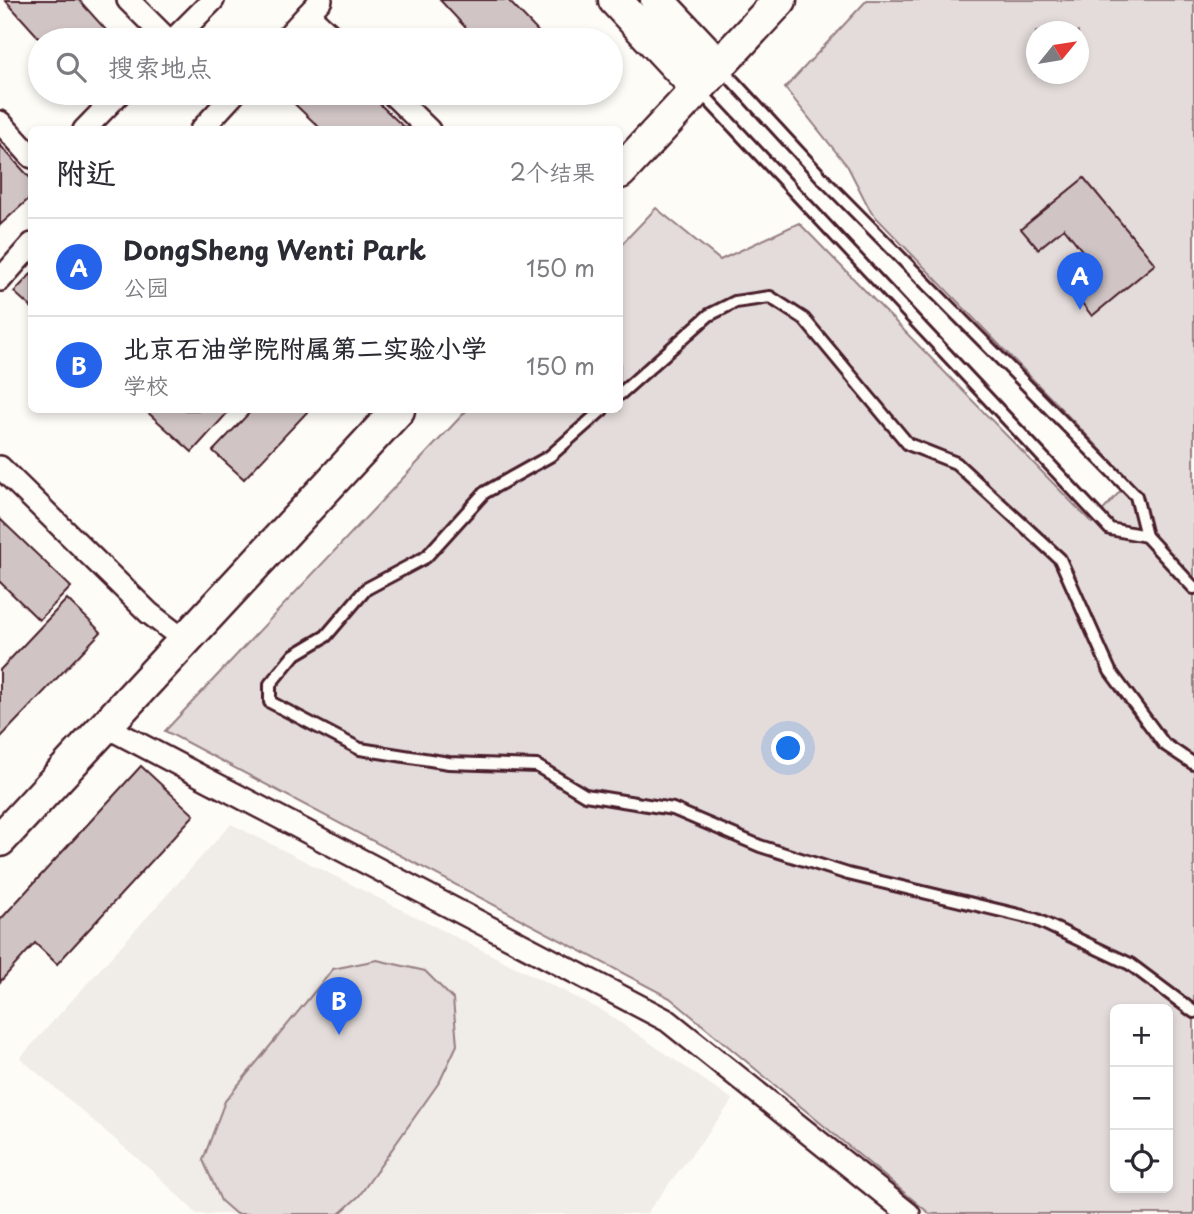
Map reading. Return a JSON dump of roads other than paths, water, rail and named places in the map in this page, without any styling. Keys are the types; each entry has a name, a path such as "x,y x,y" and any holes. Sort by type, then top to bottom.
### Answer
{"street":[{"path":"128,0 157,28"},
{"path":"183,28 213,0"},
{"path":"615,0 708,77"},
{"path":"657,0 708,77"},
{"path":"623,169 780,0"},
{"path":"295,28 314,7 328,28"},
{"path":"88,126 108,105"},
{"path":"207,126 225,105"},
{"path":"403,105 425,126"},
{"path":"0,122 28,153"},
{"path":"0,280 28,248"},
{"path":"0,840 395,413"},
{"path":"0,467 149,612 184,640"},
{"path":"105,726 668,1021 909,1214"}],"lane":[{"path":"708,77 1110,529 1146,536"},
{"path":"708,77 826,182 1136,496 1146,536 1194,588"},
{"path":"623,391 709,315 735,302 770,297 804,318 908,444 956,463 1060,559 1110,671 1164,744 1194,764"},
{"path":"599,413 550,456 484,493 426,557 366,589 326,636 294,654 270,684 270,702 360,749 449,762 537,766 585,794 673,809 760,846 836,870 1035,919 1130,964 1194,1012"}],"place":[{"name":"DongSheng Wenti Park","path":"1080,310"},
{"name":"北京石油学院附属第二实验小学","path":"339,1035"}]}
